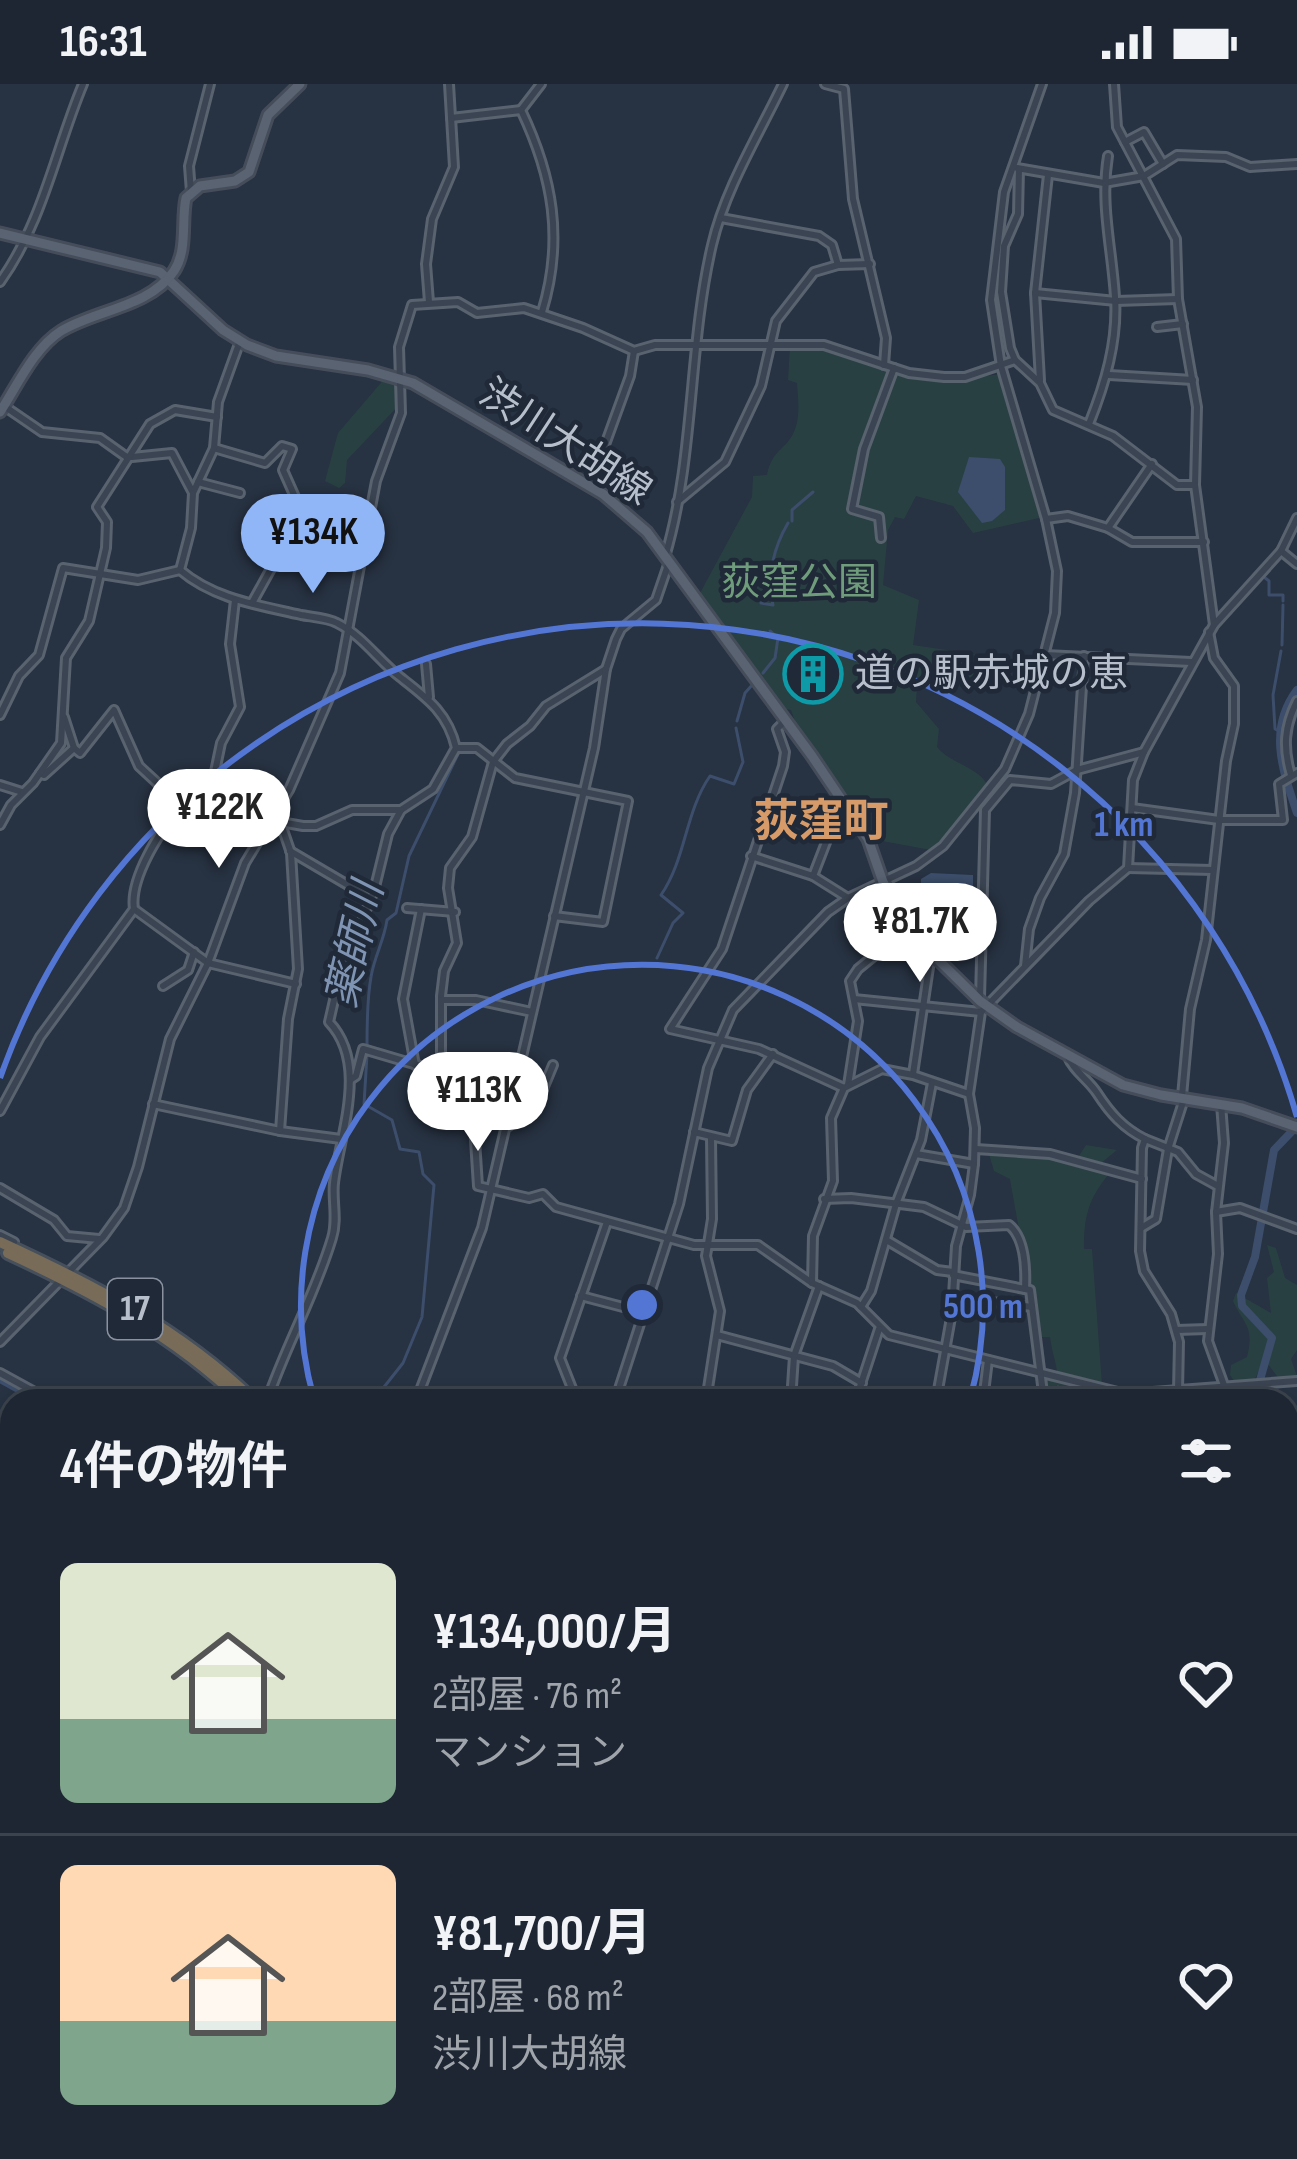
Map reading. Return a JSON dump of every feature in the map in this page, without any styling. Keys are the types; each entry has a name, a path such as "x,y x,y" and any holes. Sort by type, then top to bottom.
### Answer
{"highway":[{"name":"17","path":"3,1244 152,1318 241,1389"},
{"name":"17","path":"64,1275 158,1332 227,1389"}],"main road":[{"path":"2,409 40,350 56,334 150,293 169,278 179,262 184,208 191,192 205,185 235,182 249,172 268,115 300,84"},
{"name":"渋川大胡線","path":"0,233 142,265 169,278 240,341 276,356 403,379 590,486 631,515 667,559 842,799 868,839 900,916 983,1006 1132,1088 1221,1104 1294,1126"}],"street":[{"path":"0,282 27,238 52,180 83,84"},
{"path":"191,192 189,166 210,84"},
{"path":"429,302 426,264 432,219 454,167 449,84"},
{"path":"451,118 521,110 542,84"},
{"path":"421,1389 482,1228 584,791 606,669 621,629 656,600 667,559 712,244 783,84"},
{"path":"825,84 844,87 853,199 886,338 884,365"},
{"path":"939,1389 976,1149 969,1094 983,1006 986,800 1015,751 1045,655 1058,592 1055,551 1001,366 991,300 1015,168 1042,84"},
{"path":"1114,84 1115,120 1174,232 1178,299 1198,416 1196,485 1214,658 1234,686 1234,724 1206,940 1190,1009 1183,1099 1168,1149 1156,1219 1140,1228"},
{"path":"521,110 544,171 554,234 555,264 542,312"},
{"path":"1125,142 1144,132 1163,164"},
{"path":"1015,168 1104,183 1144,176 1177,155 1226,157 1250,167 1297,164"},
{"path":"1089,424 1109,375 1116,301 1104,183 1108,157"},
{"path":"1015,168 1018,214 1004,246 1001,292 1015,360 1040,383 1053,410 1089,424 1177,485 1196,485"},
{"path":"1040,383 1035,293 1048,175"},
{"path":"721,218 820,236 832,245 838,265"},
{"path":"675,505 725,461 760,386 776,321 814,272 870,264"},
{"path":"1035,293 1116,301 1178,299"},
{"path":"0,1342 113,1226 131,1192 170,1040 208,963 238,881 276,823 340,673 376,482 401,413 399,347 412,305 458,302 477,313 524,308 634,351 696,344 834,347 909,374 965,377 1015,360"},
{"path":"1157,327 1183,324"},
{"path":"180,570 191,528 193,494 214,448 218,402 240,341"},
{"path":"590,486 634,351"},
{"path":"881,538 879,517 852,509 864,449 894,368"},
{"path":"1109,375 1192,380"},
{"path":"2,409 42,432 105,440 129,458"},
{"path":"0,825 61,743 66,658 89,621 101,574 107,522 97,507 151,424 175,410 217,417"},
{"path":"214,448 265,463 282,446 292,449 283,470 298,506 317,529 361,554"},
{"path":"129,458 172,453 193,494"},
{"path":"1108,528 1152,464"},
{"path":"198,482 240,493"},
{"path":"1046,519 1068,516 1108,528 1132,542 1204,542"},
{"path":"1128,868 1133,776 1144,752 1211,628 1281,551 1297,518"},
{"path":"252,603 278,556 317,529"},
{"path":"1281,551 1297,564"},
{"path":"0,715 19,676 40,655 63,568 138,580 180,570"},
{"path":"180,570 235,600 338,623 372,646 388,668 429,699 451,724 456,748 433,789 401,810 388,834 371,898 340,974 328,1022 343,1046 350,1080"},
{"path":"207,810 221,743 239,707 230,644 235,600"},
{"path":"1045,655 1192,662"},
{"path":"1025,967 1029,929 1064,854 1077,770 1084,656"},
{"path":"426,664 429,699"},
{"path":"606,669 546,706 493,762 472,837 450,868 448,888 457,943 444,971 441,1072 474,1125 478,1186 529,1198 543,1194 556,1207 669,1238 707,1245 758,1245 816,1285 861,1307 889,1336 1106,1389"},
{"path":"1132,808 1219,820 1283,820 1278,787 1289,776 1285,744 1288,719 1297,701"},
{"path":"61,707 74,748 80,753 113,710 139,766 180,805 316,826 352,810 401,810"},
{"path":"786,720 777,731 785,752 783,766 722,949 670,1028 773,1054 846,1087"},
{"path":"40,773 44,776 74,748"},
{"path":"456,748 477,748 515,778 628,801 604,922 554,916"},
{"path":"619,1389 669,1238 718,1038 747,994 828,912 931,857 1010,780 1051,784 1077,770 1144,752"},
{"path":"0,785 22,792"},
{"path":"813,876 842,799"},
{"path":"0,1111 40,1037 134,909 134,889 180,805"},
{"path":"276,823 290,851 298,953 280,1131"},
{"path":"290,851 371,898"},
{"path":"751,856 813,876 848,898"},
{"path":"854,999 983,1006 1128,868 1212,870"},
{"path":"407,908 454,912"},
{"path":"134,909 208,963 296,984"},
{"path":"415,1065 404,999 421,909"},
{"path":"792,1389 794,1356 816,1285 813,1236 833,1181 831,1118 846,1087 858,1021 850,981 891,942 894,921 900,916"},
{"path":"163,986 188,970 194,952"},
{"path":"913,1075 932,953"},
{"path":"441,1000 476,1000 532,1012"},
{"path":"272,1389 316,1288 334,1232 333,1191 350,1080 363,1049 441,1072"},
{"path":"694,1132 732,1142 747,1090 773,1054"},
{"path":"1067,1055 1104,1108 1145,1139 1178,1152 1196,1174 1217,1185"},
{"path":"506,1128 536,1106 554,1065"},
{"path":"846,1087 874,1070 913,1075 969,1094"},
{"path":"861,1307 871,1291 916,1154 932,1082"},
{"path":"153,1104 341,1139"},
{"path":"1221,1104 1224,1143 1208,1341 1225,1388"},
{"path":"708,1389 720,1300 706,1256 712,1220 711,1138"},
{"path":"1145,1139 1140,1228 1144,1271 1171,1313 1180,1342 1178,1389"},
{"path":"976,1149 1050,1154 1142,1179"},
{"path":"916,1154 974,1164"},
{"path":"0,1188 54,1220 67,1236 100,1240"},
{"path":"824,1199 924,1208 975,1228 1009,1225 1015,1228 1026,1270 1025,1289"},
{"path":"1216,1212 1240,1208 1297,1228"},
{"path":"572,1389 560,1358 608,1222"},
{"path":"888,1241 937,1270 1030,1290 1042,1389"},
{"path":"580,1295 642,1312"},
{"path":"952,1297 1033,1306"},
{"path":"859,1389 879,1329"},
{"path":"1176,1330 1208,1330"},
{"path":"717,1335 833,1366 862,1383"},
{"path":"984,1389 988,1360"},
{"path":"0,1372 30,1389"},
{"path":"1213,1389 1297,1381"}],"green space":[{"name":"荻窪公園","path":"790,347 825,347 908,376 966,379 1000,374 1041,512 1039,518 973,533 953,506 916,496 904,519 895,517 888,530 883,585 919,600 913,645 974,654 989,666 982,676 923,681 917,686 916,702 939,729 937,747 987,784 975,805 931,850 877,840 791,710 699,595 752,497 753,476 767,475 772,460 796,428 797,383 788,380"},
{"path":"386,377 399,381 399,405 347,460 345,483 339,488 325,481 338,433"},
{"path":"1086,1145 1117,1150 1095,1168 1109,1174 1092,1200 1084,1238 1084,1249 1092,1249 1102,1385 1045,1389 1043,1376 1058,1380 1050,1337 1038,1337 1010,1179 994,1171 988,1151 1075,1162"},
{"path":"1267,1245 1276,1248 1285,1278 1297,1285 1297,1350 1291,1359 1297,1376 1280,1380 1264,1359 1254,1381 1236,1384 1231,1365 1247,1357 1250,1338 1233,1301 1236,1293 1271,1313 1267,1278 1274,1272"}],"water":[{"path":"969,457 1000,459 1005,467 1005,510 992,521 982,523 958,492"},
{"path":"931,873 973,875 973,910 921,909 921,879"}],"waterway":[{"path":"792,521 792,510 813,492"},
{"path":"761,603 773,605 773,562 788,523"},
{"path":"1264,577 1269,581 1269,595 1283,595 1283,601"},
{"path":"1282,645 1283,605"},
{"path":"763,673 775,658 778,638 770,631"},
{"path":"1279,731 1275,729 1273,695 1281,651"},
{"path":"737,721 745,693 753,684"},
{"path":"1297,690 1280,735 1283,766 1297,813"},
{"path":"657,958 673,923 683,913 661,895 702,790 710,776 734,784 743,762 736,728"},
{"name":"薬師川","path":"367,1045 371,977 387,920 396,913 409,856 459,752"},
{"name":"薬師川","path":"367,1055 364,1104 392,1120 400,1149 419,1152 423,1174 434,1185 422,1317 403,1363 382,1389"},
{"path":"1257,1389 1272,1338 1242,1306 1241,1295 1255,1257 1274,1150 1297,1126"},
{"path":"0,1380 16,1389"}],"place":[{"name":"道の駅赤城の恵","path":"813,674"}],"district":[{"name":"荻窪町","path":"821,822"}]}
